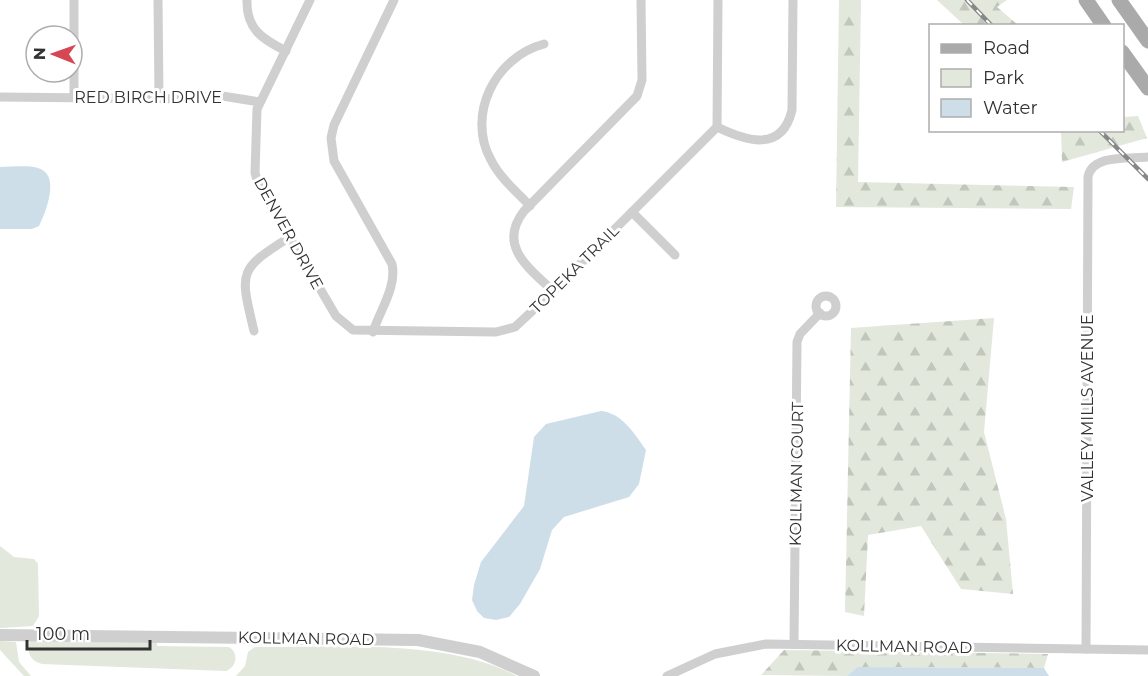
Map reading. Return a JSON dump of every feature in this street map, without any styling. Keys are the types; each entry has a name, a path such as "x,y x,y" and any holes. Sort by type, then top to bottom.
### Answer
{"main road":[{"path":"1086,0 1103,24"},
{"path":"1119,0 1148,41"},
{"path":"1124,55 1148,88"}],"street":[{"path":"74,0 74,97"},
{"path":"158,0 159,98"},
{"path":"247,0 248,16 255,31 286,51"},
{"name":"DENVER DRIVE","path":"310,0 260,102 255,118 255,173 258,183 336,316 347,327"},
{"path":"373,332 392,287 394,272 392,264 334,161 332,134 394,0"},
{"path":"553,291 527,267 515,249 514,228 530,206 637,96 642,80 641,0"},
{"path":"718,0 717,127 746,140 766,140 784,128 792,110 793,0"},
{"path":"530,206 492,162 484,141 482,118 488,92 502,70 519,55 544,44"},
{"name":"RED BIRCH DRIVE","path":"0,97 194,99 213,95 260,102"},
{"name":"TOPEKA TRAIL","path":"347,327 373,332 503,331 519,324 717,127"},
{"name":"VALLEY MILLS AVENUE","path":"1086,650 1088,177 1091,167 1100,161 1148,157"},
{"path":"632,212 675,255"},
{"path":"254,331 245,291 247,272 259,256 290,237"},
{"name":"KOLLMAN COURT","path":"794,644 797,342 800,334 820,314"},
{"name":"KOLLMAN ROAD","path":"0,635 418,640 480,652 534,676"},
{"name":"KOLLMAN ROAD","path":"667,676 690,663 727,650 759,645 1148,650"}],"green space":[{"path":"839,0 861,0 858,182 1074,187 1071,209 836,207"},
{"path":"937,0 1007,0 997,7 1017,24 963,24"},
{"path":"1138,116 1147,138 1062,162 1061,132 1124,132 1124,117"},
{"path":"994,318 984,432 1006,519 1013,594 961,589 921,526 868,535 864,616 845,612 851,328"},
{"path":"0,546 14,557 34,559 38,564 39,616 33,626 0,628"},
{"path":"0,641 16,642 19,662 31,676 24,676 0,650"},
{"path":"30,641 157,641 157,646 229,647 234,653 235,660 233,666 226,671 42,664 34,661 30,656 28,649"},
{"path":"255,647 424,650 488,664 517,676 236,676 245,666 248,652"},
{"path":"784,650 1048,654 1044,668 857,667 847,676 761,675"}],"water":[{"path":"0,167 38,168 49,178 50,194 39,226 32,229 0,229"},
{"path":"601,411 621,420 646,450 639,484 629,497 564,517 552,530 540,569 520,604 509,617 496,620 484,618 477,611 472,600 474,585 481,562 524,506 534,437 546,424"},
{"path":"857,667 1044,668 1049,676 847,676"}],"railway":[{"path":"967,0 990,24"},
{"path":"1101,132 1148,179"}]}
